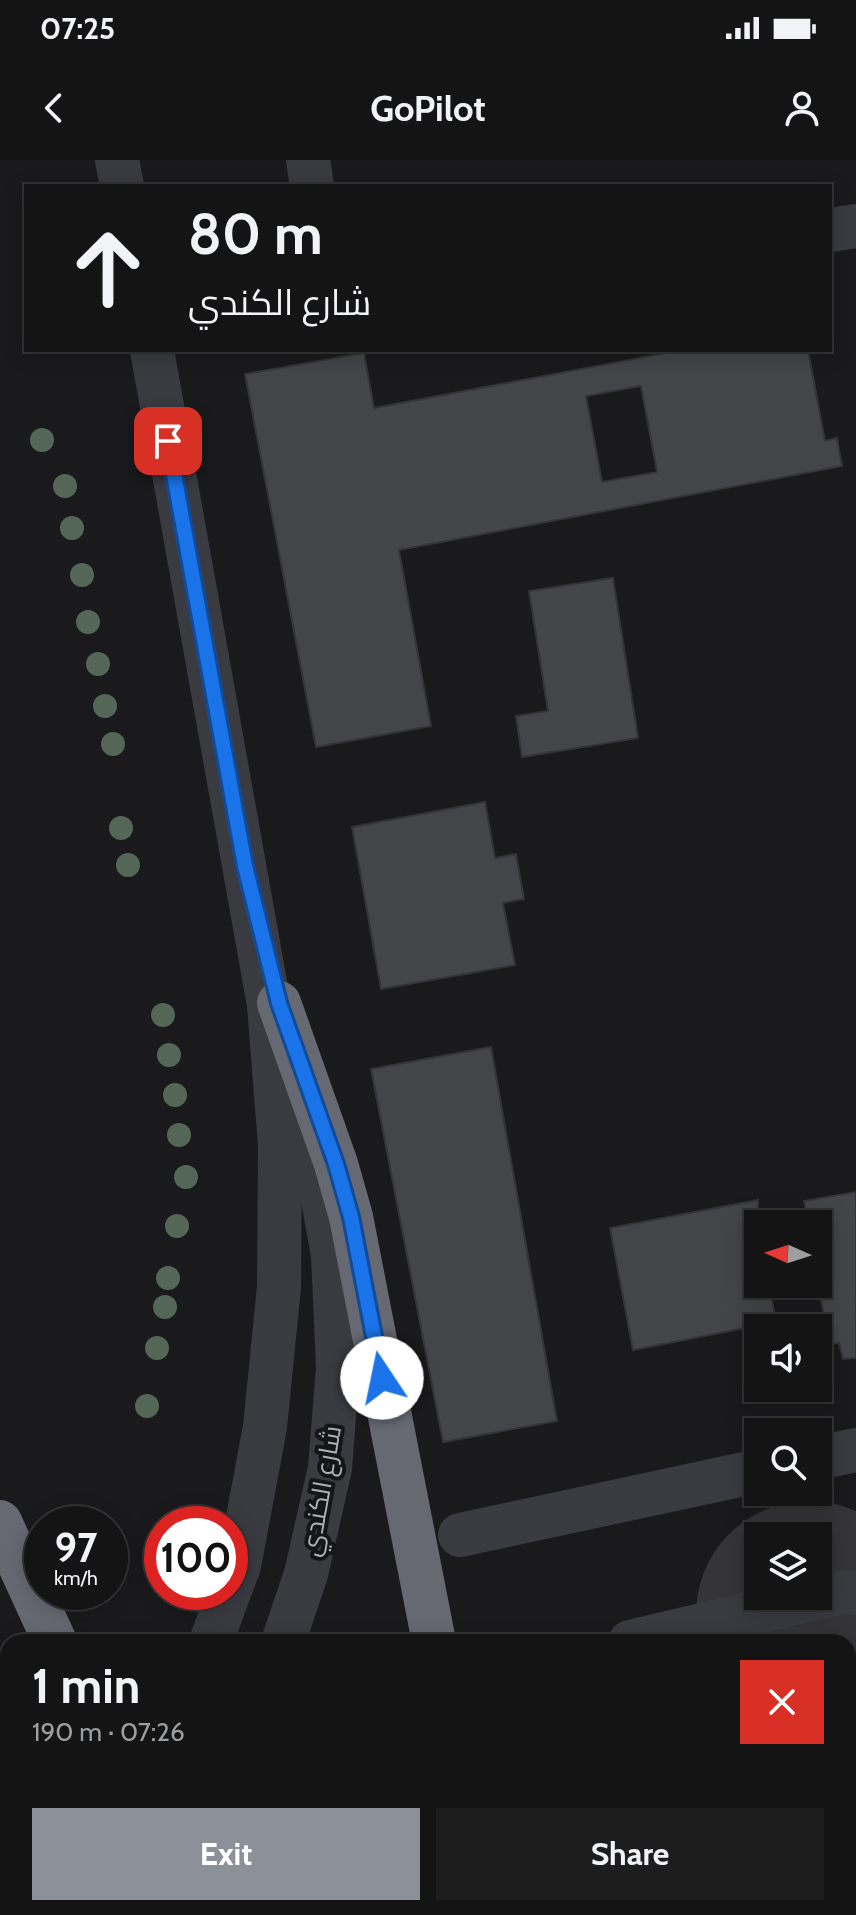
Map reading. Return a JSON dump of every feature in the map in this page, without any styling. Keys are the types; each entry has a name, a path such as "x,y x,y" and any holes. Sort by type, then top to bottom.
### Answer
{"highway":[{"path":"279,1003 336,1164 351,1217 432,1634"},
{"path":"0,1522 51,1634"}],"street":[{"path":"117,160 122,184"},
{"path":"308,160 312,184"},
{"path":"832,230 856,226"},
{"name":"شارع الكندي","path":"152,352 245,866 272,1036 280,1146 279,1287 265,1427 248,1518"},
{"name":"شارع الكندي","path":"245,866 312,1134 333,1255 338,1367 330,1468 306,1574 286,1634"},
{"path":"832,1455 856,1450"},
{"path":"460,1535 744,1474"},
{"path":"664,1634 842,1592 856,1593"},
{"name":"شارع الكندي","path":"214,1634 223,1610"}],"building":[{"path":"671,352 808,352 825,441 837,438 842,466 399,550 431,726 316,747 245,374 364,353 374,408","holes":["641,386 657,472 602,482 586,396"]},
{"path":"613,578 638,738 522,757 516,716 548,711 529,591"},
{"path":"485,802 495,858 516,854 524,899 503,903 515,965 381,989 352,827"},
{"path":"491,1047 557,1421 443,1442 371,1069"},
{"path":"856,1192 856,1358 843,1359 839,1343 832,1344 832,1314 824,1314 821,1298 832,1298 832,1210 806,1210 804,1201"},
{"path":"758,1200 758,1210 744,1210 744,1298 772,1298 775,1314 744,1314 744,1328 633,1350 610,1228"}],"runway":[{"path":"809,1614 813,1634"}],"route":[{"path":"168,441 245,866 279,1003 336,1164 351,1217 382,1378"}]}
